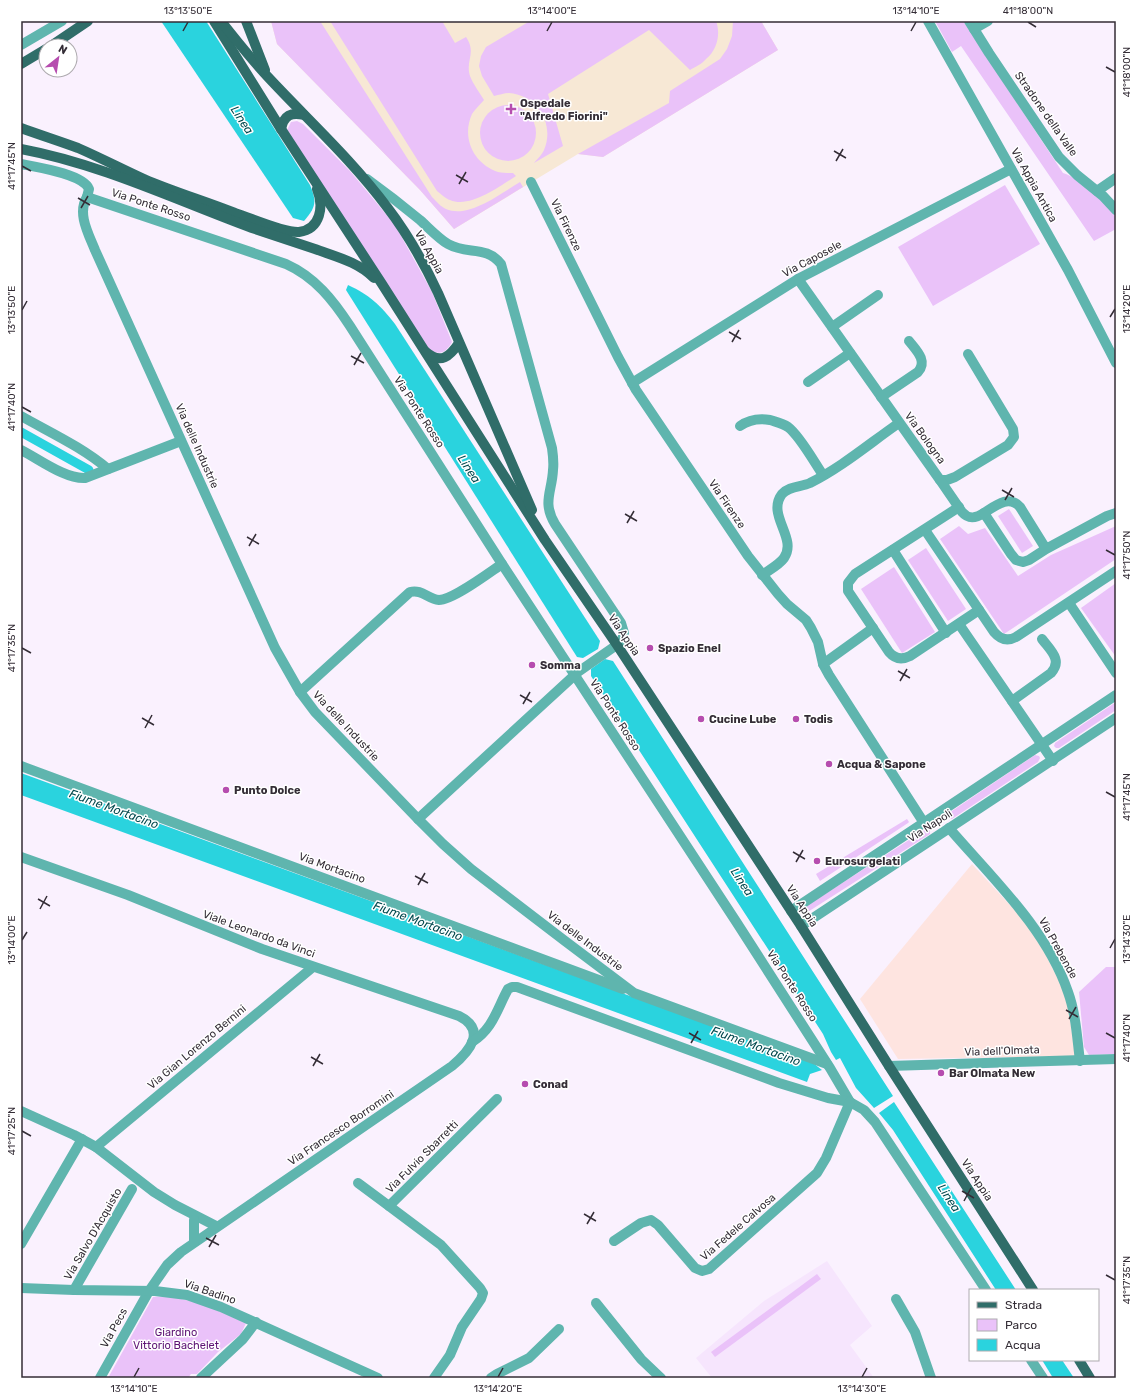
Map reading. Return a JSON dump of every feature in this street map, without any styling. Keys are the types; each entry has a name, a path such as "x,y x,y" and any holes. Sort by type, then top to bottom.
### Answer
{"main road":[{"path":"64,38 88,21"},
{"name":"Via Appia","path":"214,21 281,129 614,647 791,910 889,1066 1033,1289"},
{"name":"Via Appia","path":"221,21 268,78 358,172 387,206 402,228 434,284 545,540"},
{"path":"246,21 268,78"},
{"path":"21,64 38,54"},
{"path":"281,129 282,122 288,116 298,114 304,115"},
{"path":"21,128 74,146 145,179 173,190 291,231 303,231 311,228 317,220 321,207 320,196 311,174"},
{"path":"21,148 81,164 241,223 350,261 368,272 382,284"},
{"path":"424,351 432,357 444,358 450,354 459,342"},
{"path":"1079,1361 1090,1378"}],"street":[{"path":"21,45 62,21"},
{"name":"Via Appia Antica","path":"928,21 1068,270 1116,363"},
{"path":"971,25 988,21"},
{"name":"Stradone della Valle","path":"971,25 1059,157 1116,210"},
{"path":"21,164 62,173 83,182 88,186 89,191 87,197"},
{"name":"Via Caposele","path":"632,383 798,279 1011,169"},
{"path":"358,172 448,244 463,249 488,253 495,257 503,266 552,448 554,470 548,495 550,512 556,524 622,626 624,636 623,640 577,674 418,819"},
{"path":"1097,191 1116,178"},
{"name":"Via Firenze","path":"532,182 632,383 762,575 782,600 806,620 818,642 823,664 829,675 929,820"},
{"name":"Via delle Industrie","path":"87,197 83,203 82,211 92,243 275,648 300,692 321,719 453,854 634,993 829,1066"},
{"name":"Via Ponte Rosso","path":"87,197 279,261 300,270 315,282 332,300 502,564 577,674 829,1066 849,1100 864,1110 875,1122 985,1289"},
{"path":"402,228 408,220 419,220"},
{"name":"Via Bologna","path":"798,279 940,480 947,480 955,477 1008,445 1014,437 1013,429 968,354"},
{"path":"832,327 878,295"},
{"path":"881,397 918,372 922,367 923,364 921,358 909,340"},
{"path":"808,382 850,353"},
{"path":"21,416 79,447 108,469"},
{"path":"740,426 751,420 758,419 777,422 787,426 796,435 823,475"},
{"path":"762,575 782,561 788,550 788,544 777,511 780,497 787,490 806,485 823,475 850,458 899,423"},
{"path":"21,450 66,474 77,478 89,478 108,469 182,441"},
{"path":"940,480 964,514 969,518 976,517 1003,502 1014,502 1020,507 1046,549"},
{"path":"959,507 855,574 848,583 849,594 891,655 898,659 910,656 979,610"},
{"path":"984,513 1016,560 1026,561 1107,516 1116,513"},
{"path":"925,530 995,634 1007,640 1016,637 1116,571"},
{"path":"893,550 946,633"},
{"path":"300,692 410,592 418,591 437,599 448,598 502,564"},
{"path":"1069,603 1116,673"},
{"path":"959,624 1053,761"},
{"path":"823,664 872,628"},
{"path":"1012,701 1051,673 1055,668 1055,658 1042,639"},
{"name":"Via Napoli","path":"791,910 1116,696"},
{"name":"Via Napoli","path":"801,926 1116,718"},
{"name":"Via Mortacino","path":"21,766 634,993"},
{"name":"Via Prebende","path":"929,820 946,830 1024,914 1036,930 1061,975 1070,999 1074,1012 1080,1060"},
{"name":"Viale Leonardo da Vinci","path":"21,857 128,895 257,948 459,1016 469,1022 473,1028 474,1035 472,1042"},
{"name":"Via Gian Lorenzo Bernini","path":"96,1147 313,967"},
{"name":"Via Francesco Borromini","path":"194,1242 461,1059 472,1042 480,1037 491,1025 508,990 512,987 517,987 779,1083 828,1098 849,1100"},
{"name":"Via dell'Olmata","path":"889,1066 1116,1059"},
{"name":"Via Fulvio Sbarretti","path":"434,1378 450,1355 462,1327 481,1299 483,1293 441,1245 389,1206 497,1099"},
{"name":"Via Fedele Calvosa","path":"614,1242 644,1221 653,1221 695,1268 702,1271 709,1269 817,1172 826,1158 849,1100"},
{"path":"21,1111 96,1147 143,1184 181,1208 216,1226"},
{"path":"21,1244 82,1139"},
{"path":"358,1183 389,1206"},
{"name":"Via Salvo D'Acquisto","path":"74,1290 132,1189"},
{"path":"181,1208 208,1232"},
{"path":"194,1220 194,1242"},
{"name":"Via Pecs","path":"100,1378 149,1291 167,1266 194,1242"},
{"name":"Via Badino","path":"21,1288 172,1292 193,1297 256,1322 360,1374 378,1378"},
{"path":"896,1299 915,1332 931,1378"},
{"path":"596,1303 641,1359 661,1378"},
{"path":"201,1378 243,1340 256,1322"},
{"path":"491,1378 529,1358 559,1329"},
{"path":"1032,1361 1043,1378"}],"shaded area":[{"name":"Ospedale \"Alfredo Fiorini\"","path":"271,21 761,21 778,50 603,157 578,154 454,229 420,190 277,44"},
{"path":"972,864 1033,930 1067,997 1075,1056 898,1059 860,999"},
{"path":"827,1261 872,1326 850,1345 874,1378 712,1378 696,1358 764,1301"}],"green space":[{"path":"271,21 320,21 432,197 444,208 455,211 465,211 475,208 494,198 520,182 523,187 454,229 420,190 277,44"},
{"path":"330,21 442,21 455,43 466,37 471,48 469,65 470,76 484,100 472,114 468,132 469,141 476,156 482,163 498,172 513,173 516,176 475,199 458,202 445,198 437,191"},
{"path":"530,21 716,21 718,36 717,42 710,55 703,62 690,70 649,30 548,94 563,146 534,163 543,152 547,140 547,131 542,113 536,105 519,95 509,93 494,96 482,76 479,66 481,56 486,47"},
{"path":"733,21 761,21 778,50 603,157 578,154 669,103 670,91 720,59 727,49 732,36"},
{"path":"935,21 963,21 1063,173 1085,185 1105,204 1116,217 1116,229 1094,241 961,46 952,52"},
{"path":"502,105 514,105 524,109 532,117 536,127 536,139 532,149 524,157 514,161 502,161 492,157 484,149 480,139 480,127 484,117 492,109"},
{"path":"297,121 303,124 350,171 395,225 432,292 452,342 443,352 438,353 430,351 287,130 291,122"},
{"path":"1005,185 1040,244 933,306 898,247"},
{"path":"1009,509 1033,546 1022,553 998,516"},
{"path":"959,526 968,534 985,528 1018,576 1051,555 1116,526 1116,559 1004,634 940,539"},
{"path":"926,548 966,609 948,621 908,560"},
{"path":"894,567 935,632 902,653 861,589"},
{"path":"1116,583 1116,657 1081,608"},
{"path":"1116,702 1116,710 1059,748 1054,746 1055,743"},
{"path":"1035,755 1039,756 1040,758 1038,762 952,819 947,818 949,813"},
{"path":"907,819 909,822 908,823 820,881 816,874"},
{"path":"926,829 930,829 930,834 803,915 803,910 805,907"},
{"path":"1106,967 1116,967 1116,1054 1089,1055 1084,1047 1079,992"},
{"path":"817,1274 821,1279 715,1357 711,1352"},
{"name":"Giardino Vittorio Bachelet","path":"168,1296 203,1304 246,1323 241,1334 218,1352 197,1374 191,1374 188,1378 108,1378 153,1297"}],"water":[{"name":"Linea","path":"161,21 206,21 310,185 314,196 314,204 311,212 304,221 293,218"},
{"name":"Linea","path":"348,285 374,301 395,324 600,641 598,649 583,658 577,657 346,290"},
{"name":"Linea","path":"605,659 613,661 893,1096 874,1108 856,1088 840,1058 836,1060 823,1034 591,676 591,669"},
{"name":"Fiume Mortacino","path":"21,773 813,1063 822,1070 810,1074 807,1082 21,795"},
{"name":"Linea","path":"894,1102 1015,1289 995,1289 893,1130 879,1113"},
{"path":"1043,1361 1063,1361 1074,1378 1053,1378"}],"waterway":[{"path":"21,432 89,470"}],"place":[{"name":"Ospedale \"Alfredo Fiorini\"","path":"511,109"},
{"name":"Spazio Enel","path":"650,648"},
{"name":"Somma","path":"532,665"},
{"name":"Cucine Lube","path":"701,719"},
{"name":"Todis","path":"796,719"},
{"name":"Acqua & Sapone","path":"829,764"},
{"name":"Punto Dolce","path":"226,790"},
{"name":"Eurosurgelati","path":"817,861"},
{"name":"Bar Olmata New","path":"941,1073"},
{"name":"Conad","path":"525,1084"}]}
